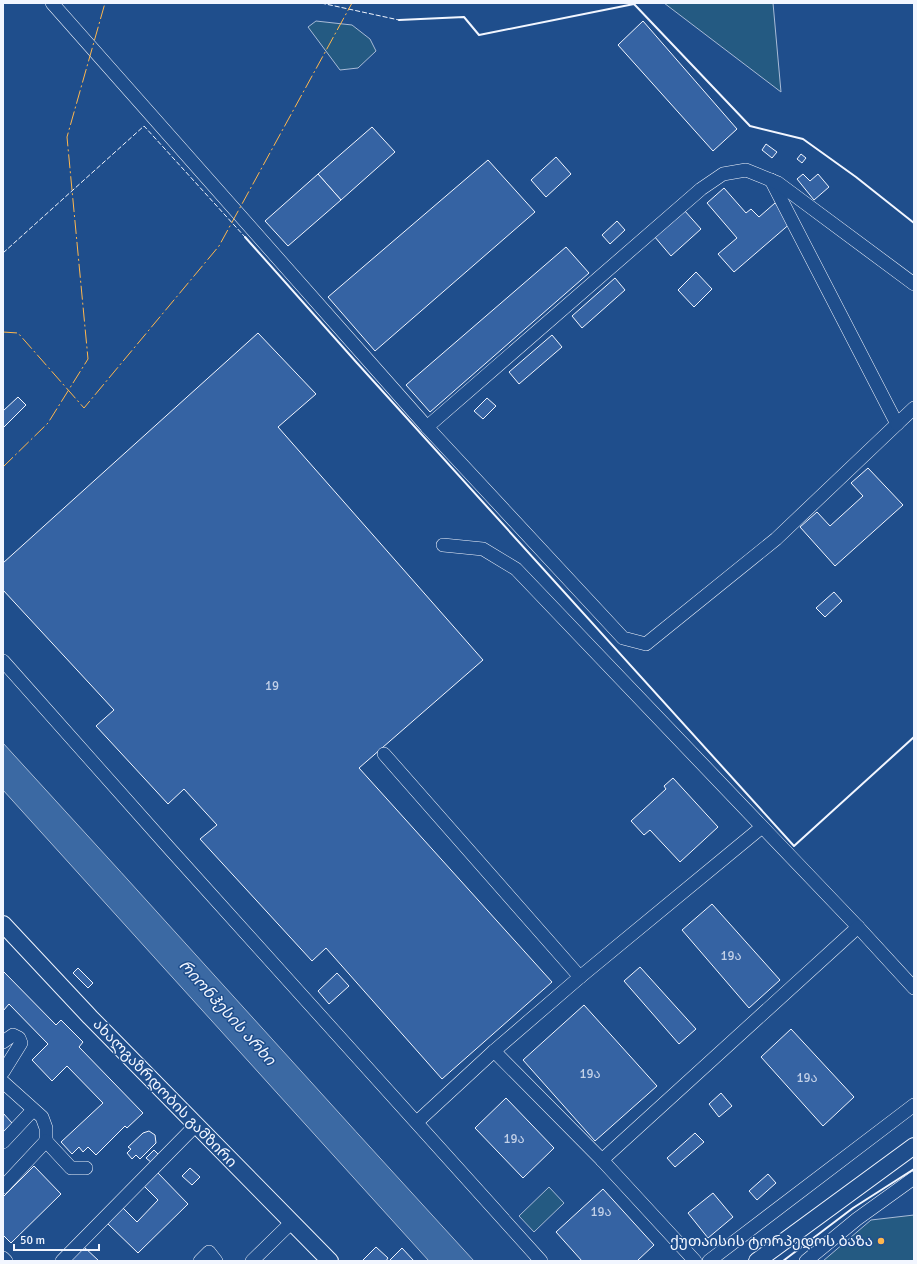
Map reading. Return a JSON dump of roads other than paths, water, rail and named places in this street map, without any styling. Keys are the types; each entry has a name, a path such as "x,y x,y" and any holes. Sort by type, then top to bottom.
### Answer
{"main road":[{"name":"ახალგაზრდობის გამზირი","path":"6,932 330,1261"},
{"path":"757,1261 914,1146"}],"street":[{"path":"52,3 427,427 623,638 646,644 776,540 914,408"},
{"path":"427,427 701,190 723,174 746,170 778,183 914,284"},
{"path":"771,180 897,424"},
{"path":"443,545 482,550 516,569 858,927 914,988"},
{"path":"3,661 542,1261"},
{"path":"384,754 580,977"},
{"path":"417,1122 494,1051 580,977 762,827"},
{"path":"602,1160 858,927"},
{"path":"3,1042 13,1035 19,1038 21,1044 3,1072"},
{"path":"494,1051 602,1160 695,1261"},
{"path":"3,1082 42,1117 46,1128 46,1141 71,1168 86,1168"},
{"path":"709,1261 914,1105"},
{"path":"3,1142 33,1110"},
{"path":"62,1261 196,1125"},
{"path":"3,1187 46,1141"},
{"path":"806,1261 857,1219 908,1188 914,1178"},
{"path":"252,1261 292,1222"},
{"path":"200,1261 209,1252 216,1261"},
{"path":"3,1258 6,1261"}],"water":[{"name":"რიონჰესის არხი","path":"3,743 474,1261 429,1261 3,790"}],"place":[{"name":"ქუთაისის ტორპედოს ბაზა","path":"881,1241"}]}
